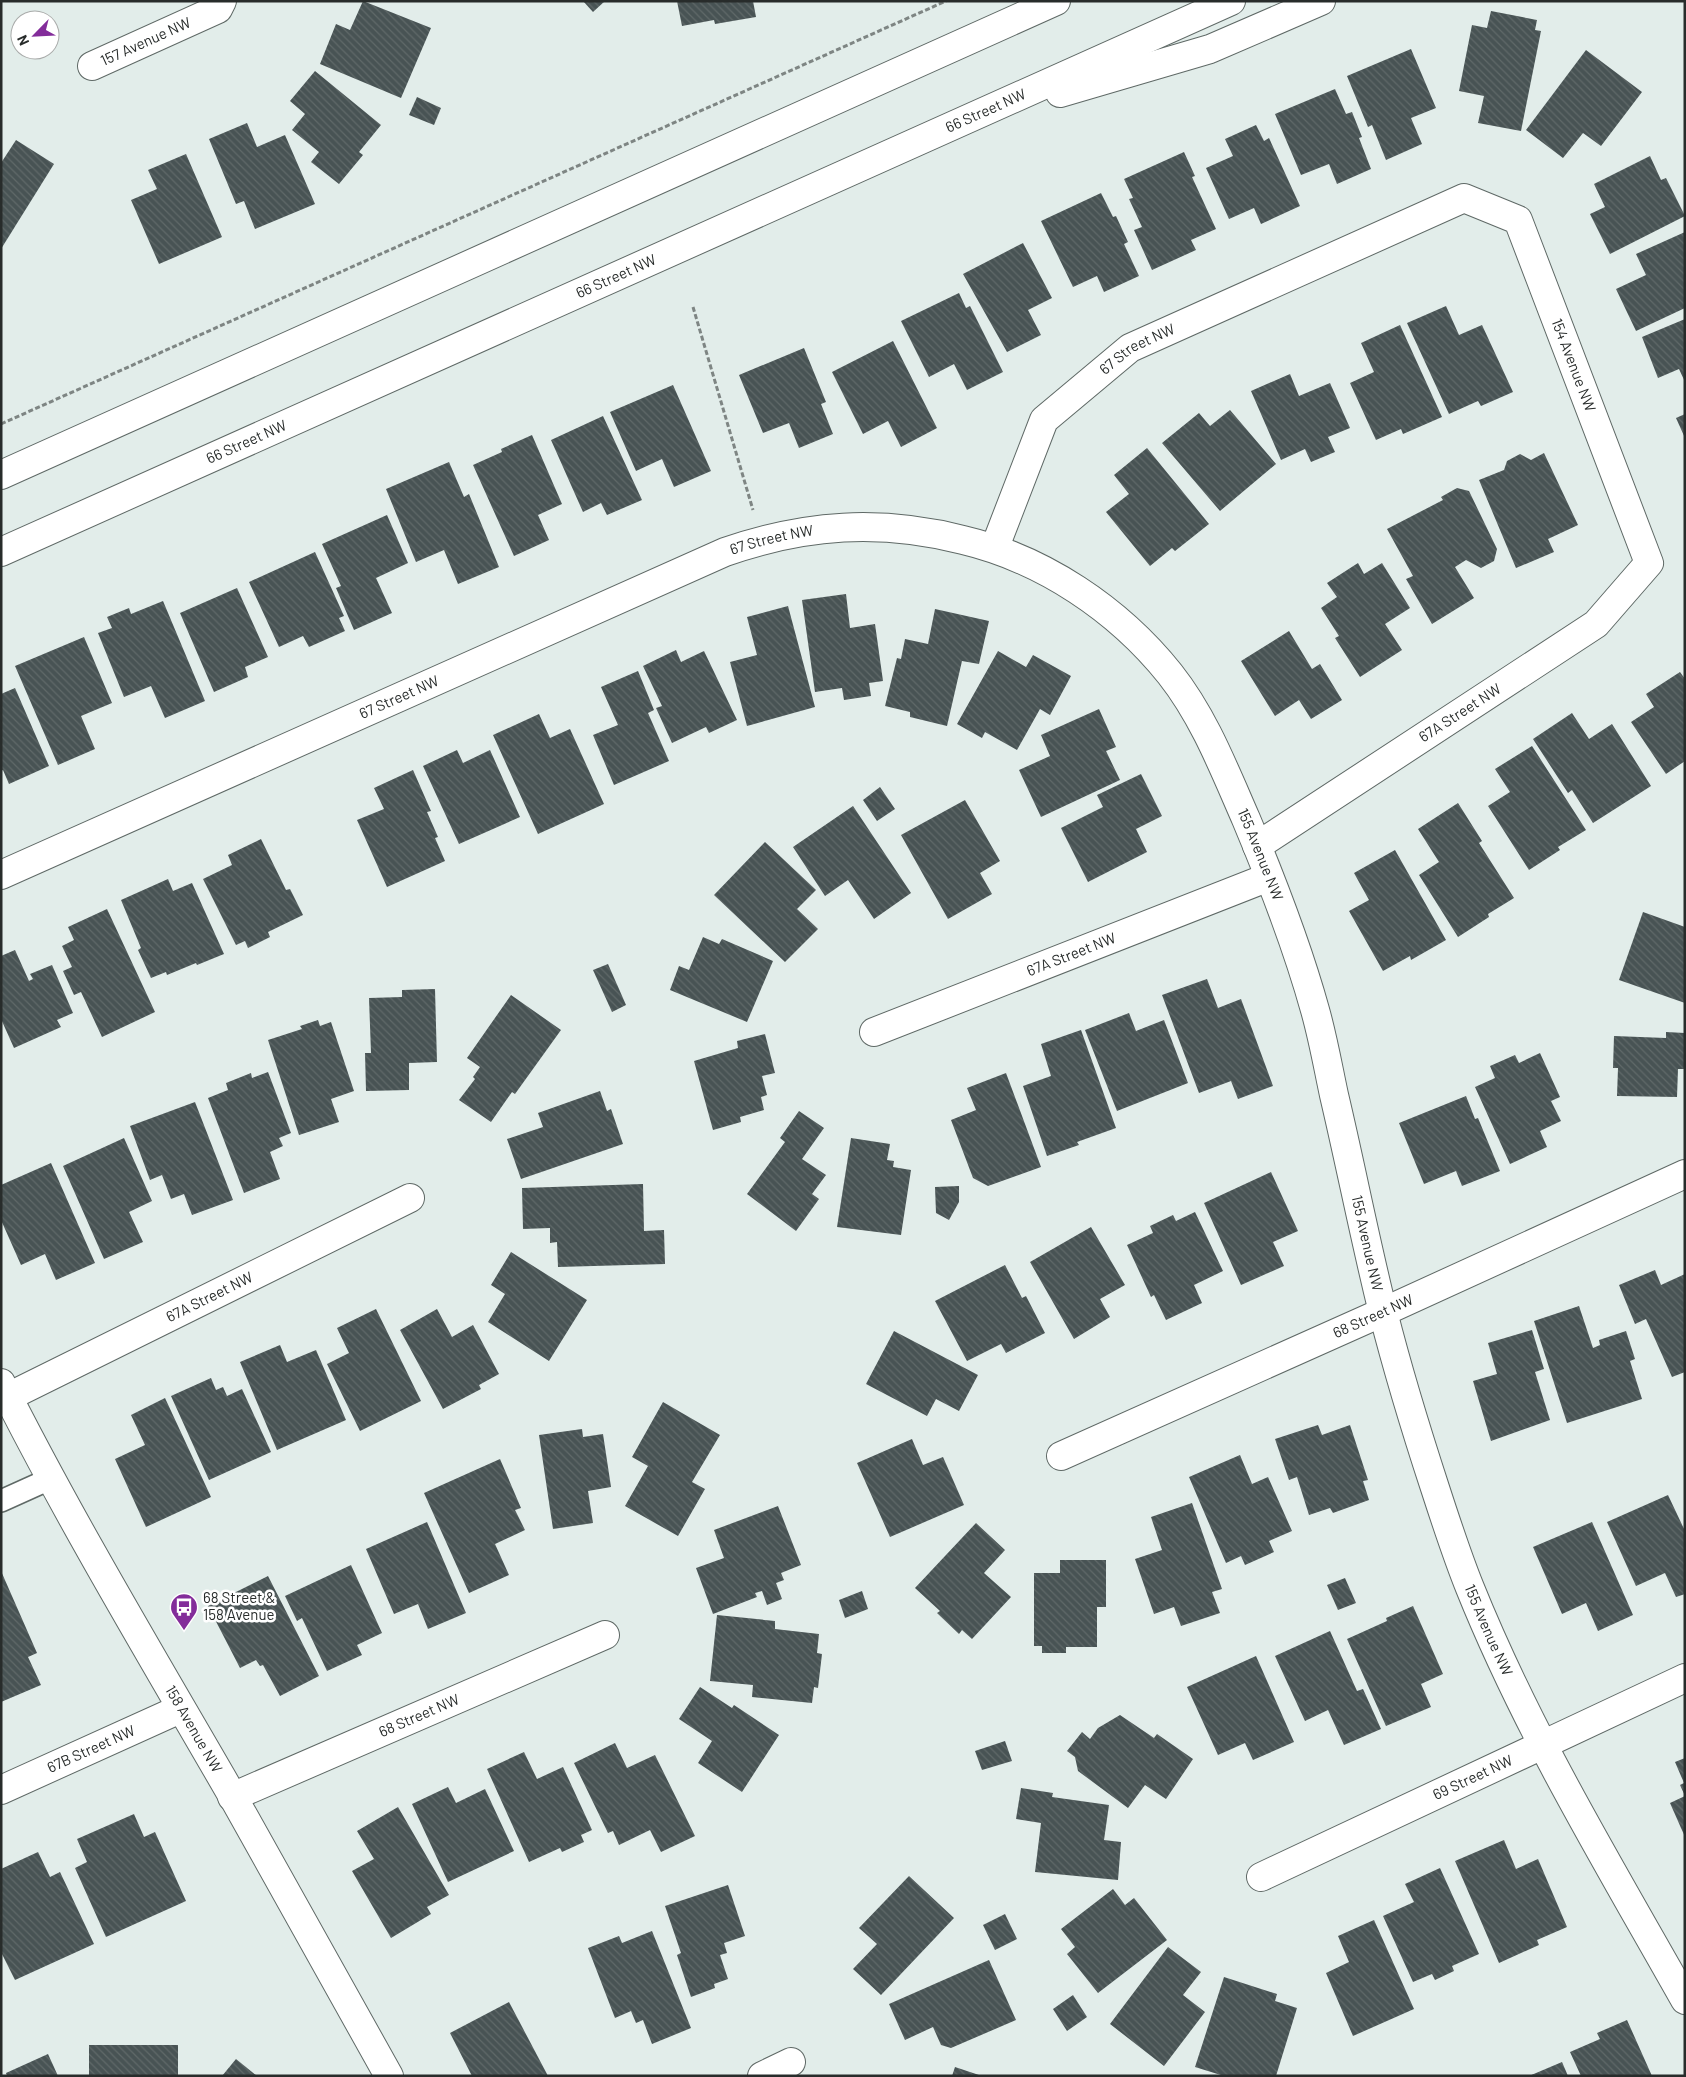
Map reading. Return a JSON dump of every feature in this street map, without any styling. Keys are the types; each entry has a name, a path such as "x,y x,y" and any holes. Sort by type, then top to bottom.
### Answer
{"street":[{"name":"157 Avenue NW","path":"92,66 218,9 222,1"},
{"path":"1,475 1056,1"},
{"name":"66 Street NW","path":"1,552 1230,1"},
{"path":"963,122 1210,49 1321,1"},
{"name":"67 Street NW","path":"1,875 726,552 762,539 834,527 884,526 928,531 995,547 1044,420 1130,348 1464,198"},
{"name":"154 Avenue NW","path":"1464,198 1518,220 1649,563"},
{"name":"155 Avenue NW","path":"995,547 1050,573 1096,603 1138,638 1170,674 1196,711 1219,758 1269,877 1316,1012 1383,1312 1422,1449 1470,1588 1543,1743 1685,2000"},
{"name":"67A Street NW","path":"1257,846 1596,624 1649,563"},
{"name":"67A Street NW","path":"874,1032 1269,877"},
{"name":"68 Street NW","path":"1061,1456 1685,1174"},
{"name":"67A Street NW","path":"4,1393 410,1198"},
{"name":"158 Avenue NW","path":"4,1393 389,2076"},
{"name":"68 Street NW","path":"232,1797 605,1635"},
{"name":"69 Street NW","path":"1261,1878 1543,1743 1685,1678"},
{"name":"67B Street NW","path":"1,1790 180,1708"},
{"path":"762,2076 791,2062"}],"lane":[{"path":"1,1501 52,1478"}],"path":[{"path":"1,424 946,1"},
{"path":"693,307 762,539"}],"building":[{"path":"363,1 431,28 401,98 320,64 336,24 350,30"},
{"path":"583,1 605,1 593,12"},
{"path":"677,1 753,1 756,17 715,24 714,20 682,26"},
{"path":"1491,11 1537,20 1535,30 1541,31 1521,131 1478,123 1484,96 1459,91 1472,25 1487,28"},
{"path":"1411,49 1436,108 1411,118 1422,144 1386,160 1372,125 1368,127 1347,76"},
{"path":"1586,50 1642,92 1601,146 1583,133 1563,158 1526,130"},
{"path":"315,71 381,125 359,152 363,155 339,184 311,162 319,152 292,130 305,114 290,101"},
{"path":"1335,89 1346,114 1352,112 1362,137 1359,138 1371,169 1337,184 1329,164 1301,175 1275,114"},
{"path":"417,97 441,108 434,125 409,115"},
{"path":"247,123 257,147 285,135 315,204 255,229 244,201 236,204 209,139"},
{"path":"1256,125 1264,141 1269,138 1300,206 1261,224 1254,208 1229,219 1206,168 1233,156 1225,139"},
{"path":"16,140 54,164 1,249 1,163"},
{"path":"1184,152 1195,176 1192,177 1216,229 1191,240 1196,250 1152,270 1134,230 1142,227 1129,199 1133,198 1124,179"},
{"path":"186,154 222,237 159,264 131,200 157,189 148,170"},
{"path":"1650,156 1661,180 1666,178 1685,216 1610,254 1590,214 1605,207 1594,184"},
{"path":"1101,193 1113,217 1116,216 1128,242 1124,244 1139,276 1104,292 1097,276 1073,287 1041,221"},
{"path":"1685,232 1685,308 1636,331 1616,289 1646,275 1636,254"},
{"path":"1023,243 1052,298 1028,310 1041,335 1007,352 963,274"},
{"path":"959,293 966,308 970,306 1003,372 967,390 954,364 929,377 901,321"},
{"path":"1446,306 1459,335 1482,325 1513,392 1481,406 1478,401 1449,414 1407,323"},
{"path":"1685,319 1685,382 1679,369 1658,378 1642,337"},
{"path":"1400,325 1442,417 1403,434 1401,429 1376,440 1350,383 1374,372 1361,343"},
{"path":"893,341 937,428 901,447 888,421 863,434 832,372"},
{"path":"804,348 826,402 821,404 833,434 799,448 789,423 763,433 739,375"},
{"path":"1290,374 1299,396 1330,383 1350,428 1328,437 1335,452 1311,462 1305,449 1281,460 1251,391"},
{"path":"673,385 711,471 674,487 662,459 636,471 610,412"},
{"path":"1230,410 1276,464 1220,511 1162,443 1199,413 1210,426"},
{"path":"1685,414 1685,438 1676,418"},
{"path":"603,416 642,500 607,515 601,503 583,512 551,440"},
{"path":"532,435 562,504 538,515 549,540 514,556 473,465 502,452 501,449"},
{"path":"1147,448 1209,524 1175,551 1172,548 1150,566 1106,512 1129,494 1114,475"},
{"path":"1544,453 1578,525 1548,539 1554,552 1516,568 1479,480 1504,470 1507,461 1520,454 1531,460"},
{"path":"449,462 464,497 469,494 499,567 458,584 444,550 416,562 386,489"},
{"path":"1457,488 1469,491 1497,549 1494,561 1481,568 1466,560 1455,567 1474,598 1432,624 1406,579 1413,576 1387,529 1443,500 1441,497"},
{"path":"387,515 408,563 376,578 392,613 354,630 336,588 341,586 322,544"},
{"path":"315,552 344,616 339,618 345,631 309,647 303,636 279,647 249,582"},
{"path":"1358,563 1364,574 1382,563 1410,608 1385,624 1402,650 1360,677 1335,638 1339,636 1321,608 1337,597 1327,583"},
{"path":"237,588 268,657 245,667 248,677 214,692 180,613"},
{"path":"846,594 850,628 875,624 883,681 869,683 871,696 844,700 842,688 815,692 802,600"},
{"path":"163,601 205,701 165,718 151,686 124,697 98,633 112,628 107,617 129,608 131,614"},
{"path":"788,606 815,707 747,726 730,662 757,655 747,617"},
{"path":"935,609 989,621 979,664 962,661 947,726 910,717 910,712 885,706 897,658 901,659 905,639 928,644"},
{"path":"1289,631 1312,669 1320,664 1342,700 1311,719 1299,700 1275,716 1241,661"},
{"path":"84,637 112,703 81,716 95,749 58,765 15,666"},
{"path":"676,650 681,662 704,651 737,720 709,733 706,727 672,743 656,708 662,706 643,666"},
{"path":"998,651 1026,667 1033,655 1071,676 1050,715 1040,709 1017,750 985,732 982,738 957,724"},
{"path":"638,671 654,710 648,713 669,761 614,785 593,735 618,725 601,687"},
{"path":"1680,672 1685,679 1685,761 1666,774 1631,722 1654,707 1646,694"},
{"path":"15,688 49,766 9,784 3,770 1,771 1,694"},
{"path":"1099,709 1116,747 1106,751 1120,780 1041,817 1019,770 1050,756 1041,735"},
{"path":"1572,713 1589,739 1612,724 1651,786 1593,823 1572,790 1568,793 1533,739"},
{"path":"539,714 550,738 570,729 604,804 538,834 493,735"},
{"path":"1532,746 1586,830 1558,847 1560,850 1529,870 1488,806 1510,792 1495,769"},
{"path":"457,750 463,763 490,750 520,817 459,844 423,766"},
{"path":"413,770 431,811 427,812 438,837 435,838 445,861 387,887 357,820 384,809 374,788"},
{"path":"1141,774 1162,816 1136,829 1147,852 1088,882 1061,828 1103,807 1097,795"},
{"path":"880,787 895,809 877,821 863,800"},
{"path":"965,800 1000,861 980,873 992,894 948,919 901,835"},
{"path":"1458,803 1482,841 1479,843 1514,898 1488,914 1489,917 1458,937 1419,875 1439,862 1418,829"},
{"path":"853,806 911,893 874,919 848,880 825,896 793,847"},
{"path":"261,839 286,890 290,889 303,915 268,932 270,937 248,948 245,941 236,945 203,879 232,865 228,855"},
{"path":"765,842 816,890 797,909 818,929 785,962 714,895"},
{"path":"1395,850 1446,940 1411,960 1410,956 1383,971 1349,911 1369,900 1354,873"},
{"path":"168,879 173,891 192,883 224,954 167,975 166,972 151,978 138,950 141,948 121,900"},
{"path":"107,909 155,1012 102,1037 81,992 74,995 63,971 72,967 62,946 74,940 68,927"},
{"path":"1643,912 1685,927 1685,1003 1619,980"},
{"path":"703,937 719,944 722,939 773,961 747,1022 670,990 679,966 689,970"},
{"path":"15,950 29,981 33,979 30,974 52,965 73,1013 57,1020 61,1027 14,1048 1,1019 1,956"},
{"path":"608,964 626,1005 612,1012 593,970"},
{"path":"1207,979 1218,1008 1241,999 1273,1086 1238,1099 1231,1081 1199,1093 1162,995"},
{"path":"435,989 437,1062 409,1063 409,1090 366,1091 365,1053 371,1053 369,998 402,997 402,990"},
{"path":"511,995 561,1030 515,1094 512,1092 491,1122 459,1100 475,1079 473,1077 480,1067 467,1058"},
{"path":"1129,1013 1136,1031 1164,1020 1188,1083 1117,1111 1085,1030"},
{"path":"318,1020 320,1026 331,1022 354,1091 331,1099 339,1122 299,1135 268,1040 302,1029 300,1026"},
{"path":"1081,1030 1116,1128 1077,1142 1079,1145 1047,1156 1023,1086 1051,1076 1041,1044"},
{"path":"1666,1032 1685,1033 1685,1069 1678,1069 1677,1097 1617,1096 1618,1068 1613,1068 1614,1036 1666,1038"},
{"path":"765,1034 775,1073 762,1076 767,1095 761,1097 764,1110 740,1117 741,1122 713,1130 694,1061 738,1048 737,1041"},
{"path":"1540,1053 1560,1097 1551,1101 1561,1121 1540,1131 1547,1147 1510,1164 1475,1087 1495,1078 1490,1066 1515,1055 1519,1063"},
{"path":"268,1072 291,1133 279,1138 283,1146 270,1152 280,1179 244,1193 208,1098 228,1090 226,1083 251,1073 252,1078"},
{"path":"1006,1073 1041,1167 988,1186 973,1178 951,1120 976,1110 967,1088"},
{"path":"600,1091 607,1111 611,1109 623,1144 521,1179 507,1139 543,1127 538,1113"},
{"path":"1466,1096 1475,1119 1478,1118 1500,1171 1462,1186 1456,1171 1424,1184 1399,1123"},
{"path":"195,1102 233,1200 192,1215 184,1194 171,1199 162,1175 150,1180 130,1126"},
{"path":"799,1111 824,1128 802,1159 826,1175 812,1194 819,1199 796,1231 747,1194 785,1142 780,1138"},
{"path":"124,1138 152,1201 129,1212 143,1242 104,1259 63,1166"},
{"path":"851,1138 890,1144 887,1160 894,1161 893,1167 911,1170 901,1235 837,1227"},
{"path":"51,1163 95,1263 56,1280 45,1254 21,1265 1,1220 1,1185"},
{"path":"1271,1172 1298,1231 1273,1242 1284,1266 1241,1285 1204,1203"},
{"path":"643,1184 644,1231 664,1230 665,1264 558,1267 557,1242 550,1243 550,1228 523,1229 522,1188"},
{"path":"959,1186 959,1202 949,1220 936,1213 935,1187"},
{"path":"1195,1212 1223,1271 1194,1285 1202,1303 1166,1320 1154,1295 1151,1297 1127,1245 1153,1233 1150,1226 1173,1215 1176,1221"},
{"path":"1091,1227 1125,1285 1100,1299 1110,1317 1074,1339 1030,1262"},
{"path":"511,1252 587,1300 549,1361 488,1322 505,1294 491,1285"},
{"path":"1005,1265 1022,1298 1026,1296 1045,1333 1006,1353 1001,1344 967,1361 935,1301"},
{"path":"1655,1270 1661,1285 1685,1274 1685,1372 1672,1377 1646,1319 1635,1324 1619,1285"},
{"path":"1579,1306 1593,1348 1600,1345 1599,1340 1626,1331 1635,1359 1630,1361 1642,1399 1567,1423 1534,1321"},
{"path":"376,1309 421,1401 360,1431 327,1364 349,1353 337,1328"},
{"path":"437,1309 452,1337 473,1325 499,1374 479,1385 481,1389 443,1409 400,1330"},
{"path":"1532,1330 1544,1369 1535,1372 1550,1420 1491,1441 1473,1381 1497,1374 1488,1343"},
{"path":"894,1331 978,1375 959,1411 936,1399 927,1416 866,1384"},
{"path":"280,1345 287,1362 316,1350 346,1420 277,1450 240,1362"},
{"path":"211,1378 216,1390 223,1387 227,1396 242,1389 271,1452 209,1480 171,1396"},
{"path":"165,1398 211,1497 146,1527 115,1459 145,1445 131,1415"},
{"path":"663,1402 720,1435 692,1482 705,1489 678,1536 625,1506 648,1466 632,1457"},
{"path":"1318,1425 1322,1435 1350,1425 1368,1480 1363,1481 1369,1500 1333,1513 1330,1508 1309,1515 1297,1477 1289,1480 1275,1439"},
{"path":"582,1429 583,1437 603,1434 611,1487 588,1491 593,1523 553,1529 539,1435"},
{"path":"912,1439 923,1465 943,1457 964,1505 890,1537 857,1463"},
{"path":"1240,1455 1252,1484 1268,1477 1292,1531 1269,1541 1274,1552 1245,1565 1241,1556 1226,1563 1189,1477"},
{"path":"500,1459 521,1508 515,1510 525,1530 495,1544 509,1575 469,1593 424,1493"},
{"path":"1668,1495 1685,1531 1685,1594 1676,1597 1665,1573 1636,1586 1607,1522"},
{"path":"1192,1503 1222,1589 1212,1592 1220,1613 1181,1626 1174,1607 1154,1614 1135,1559 1162,1550 1151,1517"},
{"path":"778,1506 801,1565 781,1573 784,1580 776,1583 782,1599 767,1605 762,1591 755,1593 757,1597 713,1614 696,1568 724,1558 714,1530"},
{"path":"427,1522 466,1613 428,1629 418,1604 394,1614 366,1549"},
{"path":"1592,1522 1633,1615 1598,1631 1586,1603 1562,1614 1533,1547"},
{"path":"976,1523 1005,1550 984,1573 1011,1597 972,1639 962,1630 959,1634 937,1613 940,1611 915,1588"},
{"path":"1060,1560 1106,1560 1106,1607 1097,1607 1097,1647 1066,1647 1066,1653 1042,1653 1042,1646 1034,1646 1034,1573 1060,1573"},
{"path":"351,1565 382,1633 357,1645 362,1655 327,1671 302,1618 297,1621 285,1596"},
{"path":"1,1571 37,1653 28,1657 41,1685 1,1702"},
{"path":"268,1576 319,1676 280,1696 263,1665 260,1666 256,1660 240,1668 208,1606"},
{"path":"1345,1578 1356,1603 1338,1610 1327,1585"},
{"path":"862,1591 868,1609 845,1618 839,1600"},
{"path":"1413,1606 1443,1674 1421,1684 1431,1707 1386,1726 1347,1639 1387,1621 1386,1618"},
{"path":"717,1615 775,1621 775,1629 819,1634 817,1653 822,1654 818,1688 814,1687 812,1703 752,1697 753,1685 710,1681"},
{"path":"1330,1631 1357,1691 1363,1689 1381,1729 1344,1745 1328,1710 1305,1721 1275,1656"},
{"path":"1256,1656 1294,1742 1253,1760 1245,1743 1218,1755 1187,1687"},
{"path":"700,1687 732,1708 734,1705 779,1735 742,1792 698,1763 712,1741 679,1719"},
{"path":"1120,1715 1154,1738 1157,1734 1193,1759 1166,1799 1145,1785 1128,1808 1078,1771 1075,1757 1067,1751 1082,1732 1090,1739 1098,1728"},
{"path":"1005,1741 1012,1761 982,1770 975,1751"},
{"path":"615,1743 627,1768 655,1755 695,1836 661,1852 650,1830 619,1845 613,1831 608,1833 574,1763"},
{"path":"524,1752 537,1779 563,1767 592,1830 581,1835 584,1842 562,1852 560,1848 529,1862 487,1769"},
{"path":"1685,1758 1685,1796 1680,1785 1684,1783 1675,1762"},
{"path":"448,1787 456,1803 485,1789 514,1851 448,1882 412,1804"},
{"path":"1021,1788 1053,1793 1052,1797 1109,1805 1104,1840 1121,1842 1118,1880 1035,1872 1041,1823 1016,1819"},
{"path":"1685,1796 1685,1837 1670,1803"},
{"path":"398,1807 449,1895 427,1907 431,1914 391,1938 352,1871 374,1859 357,1831"},
{"path":"134,1814 144,1837 155,1832 186,1901 106,1937 75,1868 87,1862 77,1839"},
{"path":"1504,1840 1516,1869 1538,1859 1567,1927 1537,1940 1539,1945 1499,1963 1455,1861"},
{"path":"38,1852 50,1877 60,1872 94,1944 15,1980 1,1952 1,1869"},
{"path":"1440,1868 1479,1954 1452,1966 1454,1971 1435,1980 1432,1974 1413,1982 1383,1916 1414,1902 1405,1884"},
{"path":"909,1876 954,1918 881,1995 853,1969 877,1944 859,1928"},
{"path":"728,1885 745,1936 724,1943 727,1953 720,1955 728,1979 714,1984 715,1988 691,1997 677,1955 681,1953 665,1906"},
{"path":"1113,1889 1125,1905 1134,1898 1167,1940 1098,1993 1067,1954 1075,1947 1061,1929"},
{"path":"1005,1914 1017,1939 995,1950 983,1925"},
{"path":"1374,1920 1414,2009 1353,2036 1326,1973 1349,1962 1338,1936"},
{"path":"652,1931 691,2028 652,2044 643,2020 636,2023 631,2011 615,2018 588,1948 619,1936 622,1943"},
{"path":"1168,1947 1201,1972 1183,1995 1205,2012 1164,2066 1110,2024"},
{"path":"989,1960 1016,2020 951,2048 941,2045 933,2027 905,2040 889,2004"},
{"path":"1224,1977 1277,1994 1275,2001 1297,2008 1276,2076 1224,2076 1195,2067"},
{"path":"1073,1995 1087,2017 1067,2031 1053,2009"},
{"path":"509,2002 548,2076 472,2076 450,2033"},
{"path":"1627,2020 1652,2076 1581,2076 1570,2052 1600,2039 1597,2033"},
{"path":"89,2045 178,2045 178,2076 89,2076"},
{"path":"48,2054 58,2076 7,2076 6,2073"},
{"path":"236,2059 257,2076 222,2076"},
{"path":"1562,2062 1568,2076 1529,2076"},
{"path":"955,2067 979,2075 952,2076"}],"place":[{"name":"68 Street & 158 Avenue","path":"184,1631"}]}
